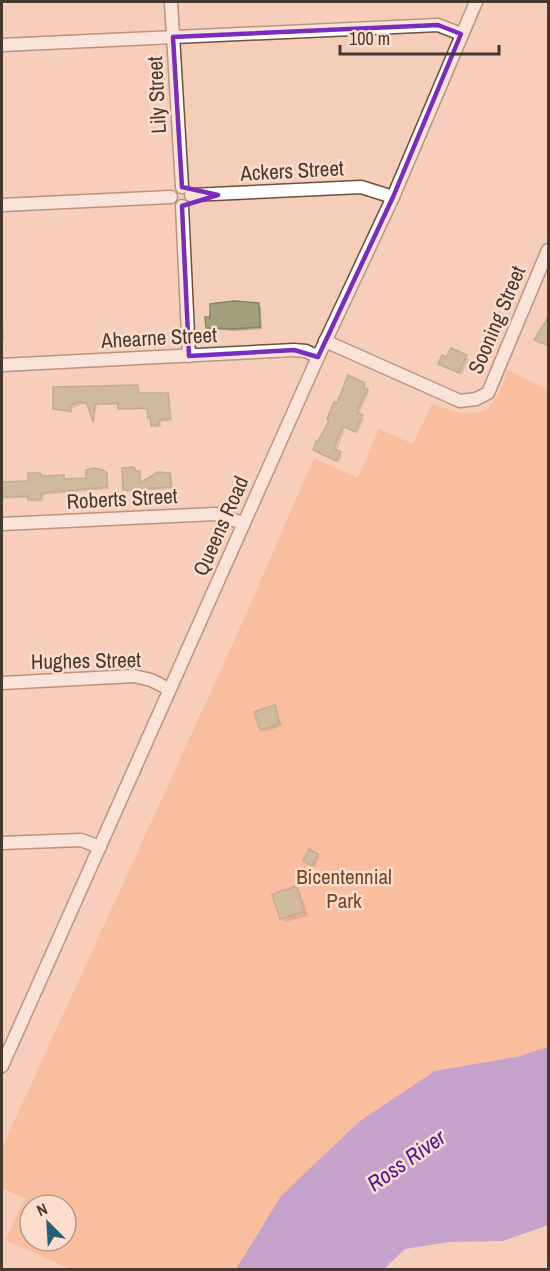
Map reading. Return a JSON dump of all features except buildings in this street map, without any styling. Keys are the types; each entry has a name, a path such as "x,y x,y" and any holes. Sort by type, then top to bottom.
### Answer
{"street":[{"name":"Lily Street","path":"171,2 186,191"},
{"name":"Queens Road","path":"2,1066 243,523 393,197 476,2"},
{"path":"2,45 438,24 461,34"},
{"name":"Ackers Street","path":"186,191 361,188 393,197"},
{"path":"173,191 186,191 189,201 182,206 174,203 171,197 173,191"},
{"path":"2,205 171,197"},
{"path":"182,206 189,356"},
{"name":"Sooning Street","path":"325,341 460,402 476,399 488,393 549,250"},
{"name":"Ahearne Street","path":"2,365 294,350 306,351 318,357"},
{"name":"Roberts Street","path":"2,524 215,514 243,523"},
{"name":"Hughes Street","path":"2,683 134,676 169,688"},
{"path":"2,843 81,840 100,848"}],"highlighted area":[{"path":"438,25 461,34 393,197 318,357 294,350 189,356 182,206 218,195 182,187 173,37"}],"green space":[{"name":"Bicentennial Park","path":"508,370 548,390 548,1047 516,1057 281,1196 236,1269 71,1269 35,1253 78,1253 78,1193 18,1193 18,1196 2,1188 2,1148 236,637 314,458 358,478 379,429 413,444 432,404 461,413 472,413 489,406 496,398"},
{"name":"Bicentennial Park","path":"18,1213 18,1246 5,1240"}],"water":[{"name":"Ross River","path":"548,1047 548,1225 503,1241 449,1242 405,1249 384,1269 236,1269 281,1196 360,1121 435,1071 516,1057"}]}
